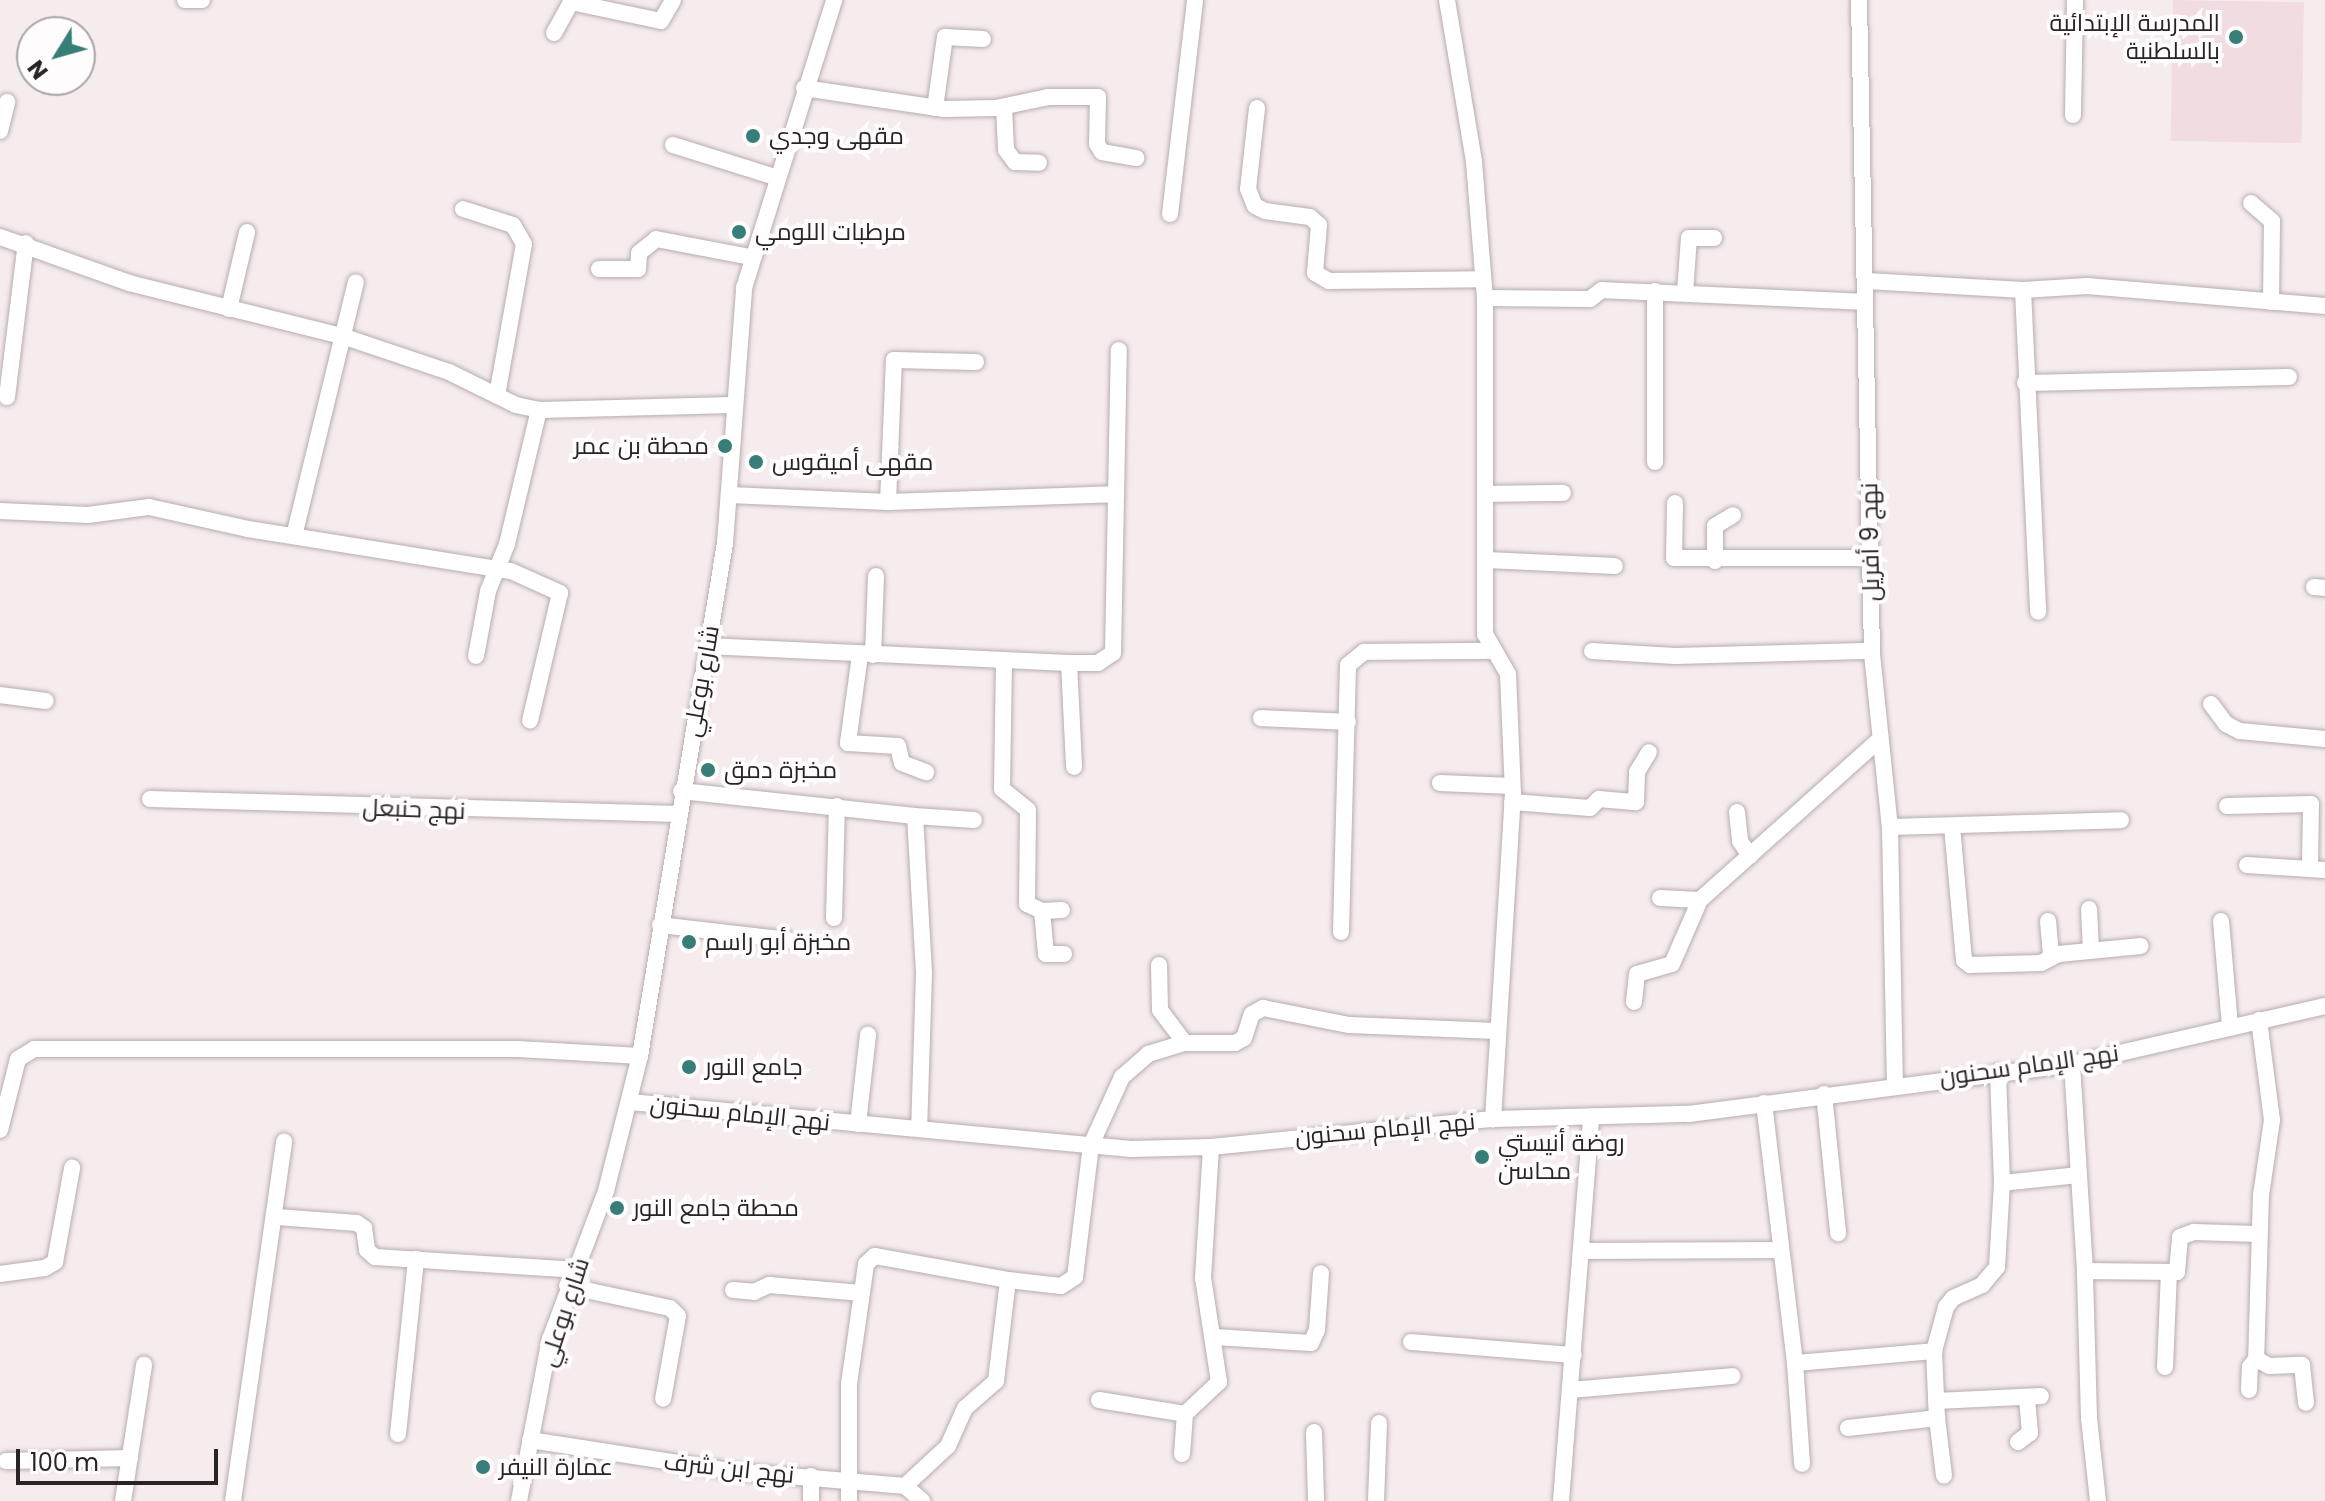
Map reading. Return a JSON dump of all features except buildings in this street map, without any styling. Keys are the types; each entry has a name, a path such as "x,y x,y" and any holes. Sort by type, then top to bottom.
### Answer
{"street":[{"path":"185,0 202,0"},
{"path":"554,33 571,2 661,21 673,0"},
{"name":"شارع بوعلي","path":"519,1501 530,1440 570,1278 595,1225 640,1056 730,495 733,405 750,257 834,0"},
{"path":"1170,214 1195,0"},
{"path":"1447,0 1474,162 1485,298 1488,494 1485,634 1491,651 1508,674 1512,794 1493,1119"},
{"name":"نهج 9 أفريل","path":"1859,0 1872,651 1878,741 1890,827 1895,1083"},
{"path":"2073,115 2075,0"},
{"path":"935,108 945,37 983,39"},
{"path":"804,88 935,108 1004,107 1048,97 1098,97 1097,144 1102,152 1136,158"},
{"path":"0,131 7,102"},
{"path":"1004,107 1006,150 1015,162 1039,163"},
{"path":"1257,108 1248,189 1255,206 1310,217 1319,225 1315,273 1329,281 1482,279"},
{"path":"673,145 775,177"},
{"path":"2251,203 2267,211 2272,221 2271,302"},
{"path":"463,209 513,225 526,251 497,396"},
{"path":"229,309 247,232"},
{"path":"0,237 26,243 129,283 342,336 449,372 497,396 539,410 733,405"},
{"path":"1685,292 1689,238 1714,238"},
{"path":"599,269 638,269 639,253 656,239 750,257"},
{"path":"7,397 26,243"},
{"path":"1867,281 2023,290 2087,286 2325,306"},
{"path":"294,536 356,282"},
{"path":"1485,298 1590,299 1602,290 1865,302"},
{"path":"2023,290 2038,612"},
{"path":"1655,291 1655,462"},
{"path":"707,646 1069,663 1098,663 1113,653 1113,494 1119,350"},
{"path":"888,502 894,360 976,362"},
{"path":"2025,383 2289,377"},
{"path":"476,656 488,591 500,568 539,410"},
{"path":"1488,494 1563,493"},
{"path":"730,495 888,502 1113,494"},
{"path":"1675,503 1674,558 1715,561 1871,558"},
{"path":"0,511 88,515 149,507 294,536 500,568 560,593 530,721"},
{"path":"1715,561 1715,526 1733,515"},
{"path":"1487,560 1615,566"},
{"path":"876,576 866,655 848,743 898,746 902,763 926,772"},
{"path":"1341,932 1348,665 1364,652 1491,651"},
{"path":"1592,651 1675,656 1872,651"},
{"path":"1004,661 1002,789 1028,810 1027,904 1042,911 1062,910"},
{"path":"1069,663 1074,767"},
{"path":"0,695 46,701"},
{"path":"2211,704 2226,724 2240,731 2325,739"},
{"path":"1261,718 1348,722"},
{"path":"1634,1002 1637,974 1672,964 1700,900 1878,741"},
{"path":"1440,783 1590,808 1599,799 1636,802 1637,772 1649,752"},
{"path":"681,791 974,820"},
{"name":"نهج حنبعل","path":"150,799 678,814"},
{"path":"2227,806 2311,804 2317,868 2247,865"},
{"path":"834,918 837,806"},
{"path":"1737,812 1740,841 1750,856"},
{"path":"915,816 924,973 919,1129"},
{"path":"1890,827 2121,820"},
{"path":"1952,826 1964,960 1970,965 2041,963 2091,950 2141,946"},
{"path":"1660,898 1700,900"},
{"path":"2089,909 2091,950"},
{"path":"1042,911 1046,954 1064,954"},
{"path":"2048,921 2051,958"},
{"path":"2221,921 2230,1027"},
{"path":"660,925 789,940"},
{"path":"1159,965 1160,1010 1185,1043"},
{"name":"نهج الإمام سحنون","path":"630,1102 1091,1145 1211,1147 1493,1119 1689,1114 1895,1083 2072,1064 2325,1006"},
{"path":"849,1501 849,1384 866,1264 875,1256 1008,1280 1061,1286 1075,1277 1091,1145 1122,1077 1148,1054 1185,1043 1235,1043 1244,1038 1252,1014 1263,1008 1349,1025 1496,1031"},
{"path":"2249,1390 2250,1367 2256,1359 2258,1234 2272,1120 2259,1020"},
{"path":"858,1124 868,1035"},
{"path":"0,1130 18,1059 34,1049 462,1048 640,1056"},
{"path":"2072,1064 2085,1271 2089,1418 2098,1501"},
{"path":"1944,1476 1934,1351 1953,1298 1982,1285 1997,1267 2002,1183 1998,1072"},
{"path":"1824,1094 1838,1233"},
{"path":"1764,1103 1779,1250 1795,1363 1802,1464"},
{"path":"1561,1501 1591,1116"},
{"path":"233,1501 277,1217 284,1142"},
{"path":"1182,1454 1185,1414 1219,1382 1215,1337 1203,1278 1211,1147"},
{"path":"0,1274 45,1268 55,1262 72,1168"},
{"path":"2002,1183 2078,1175"},
{"path":"277,1217 357,1223 372,1255 570,1278 670,1308 678,1316 663,1399"},
{"path":"2085,1271 2177,1272 2180,1237 2194,1232 2258,1234"},
{"path":"1581,1251 1779,1250"},
{"path":"398,1434 416,1259"},
{"path":"1215,1337 1311,1343 1317,1330 1321,1273"},
{"path":"2165,1367 2169,1273"},
{"path":"922,1501 905,1486 948,1446 965,1408 996,1381 1008,1280"},
{"path":"733,1290 754,1292 769,1285 862,1293"},
{"path":"1411,1342 1573,1355"},
{"path":"1795,1363 1934,1351"},
{"path":"2256,1359 2269,1366 2302,1365 2306,1403"},
{"path":"123,1501 144,1365"},
{"path":"1570,1390 1732,1376"},
{"path":"1848,1428 1937,1410 2034,1397 2030,1433 2018,1442"},
{"path":"1099,1400 1185,1414"},
{"path":"1376,1501 1379,1423"},
{"path":"1314,1432 1316,1501"},
{"name":"نهج ابن شرف","path":"530,1440 730,1471 850,1478 905,1486"},
{"path":"6,1461 130,1458"},
{"path":"811,1476 811,1501"}],"shaded area":[{"name":"المدرسة الإبتدائية بالسلطنية","path":"2173,0 2304,2 2302,143 2171,141"}],"place":[{"name":"المدرسة الإبتدائية بالسلطنية","path":"2236,37"},
{"name":"مقهى وجدي","path":"753,136"},
{"name":"مرطبات اللومي","path":"739,232"},
{"name":"محطة بن عمر","path":"725,446"},
{"name":"مقهى أميقوس","path":"756,462"},
{"name":"مخبزة دمق","path":"708,770"},
{"name":"مخبزة أبو راسم","path":"689,942"},
{"name":"جامع النور","path":"689,1067"},
{"name":"روضة أنيستي محاسن","path":"1482,1157"},
{"name":"محطة جامع النور","path":"617,1208"},
{"name":"عمارة النيفر","path":"483,1467"}]}
